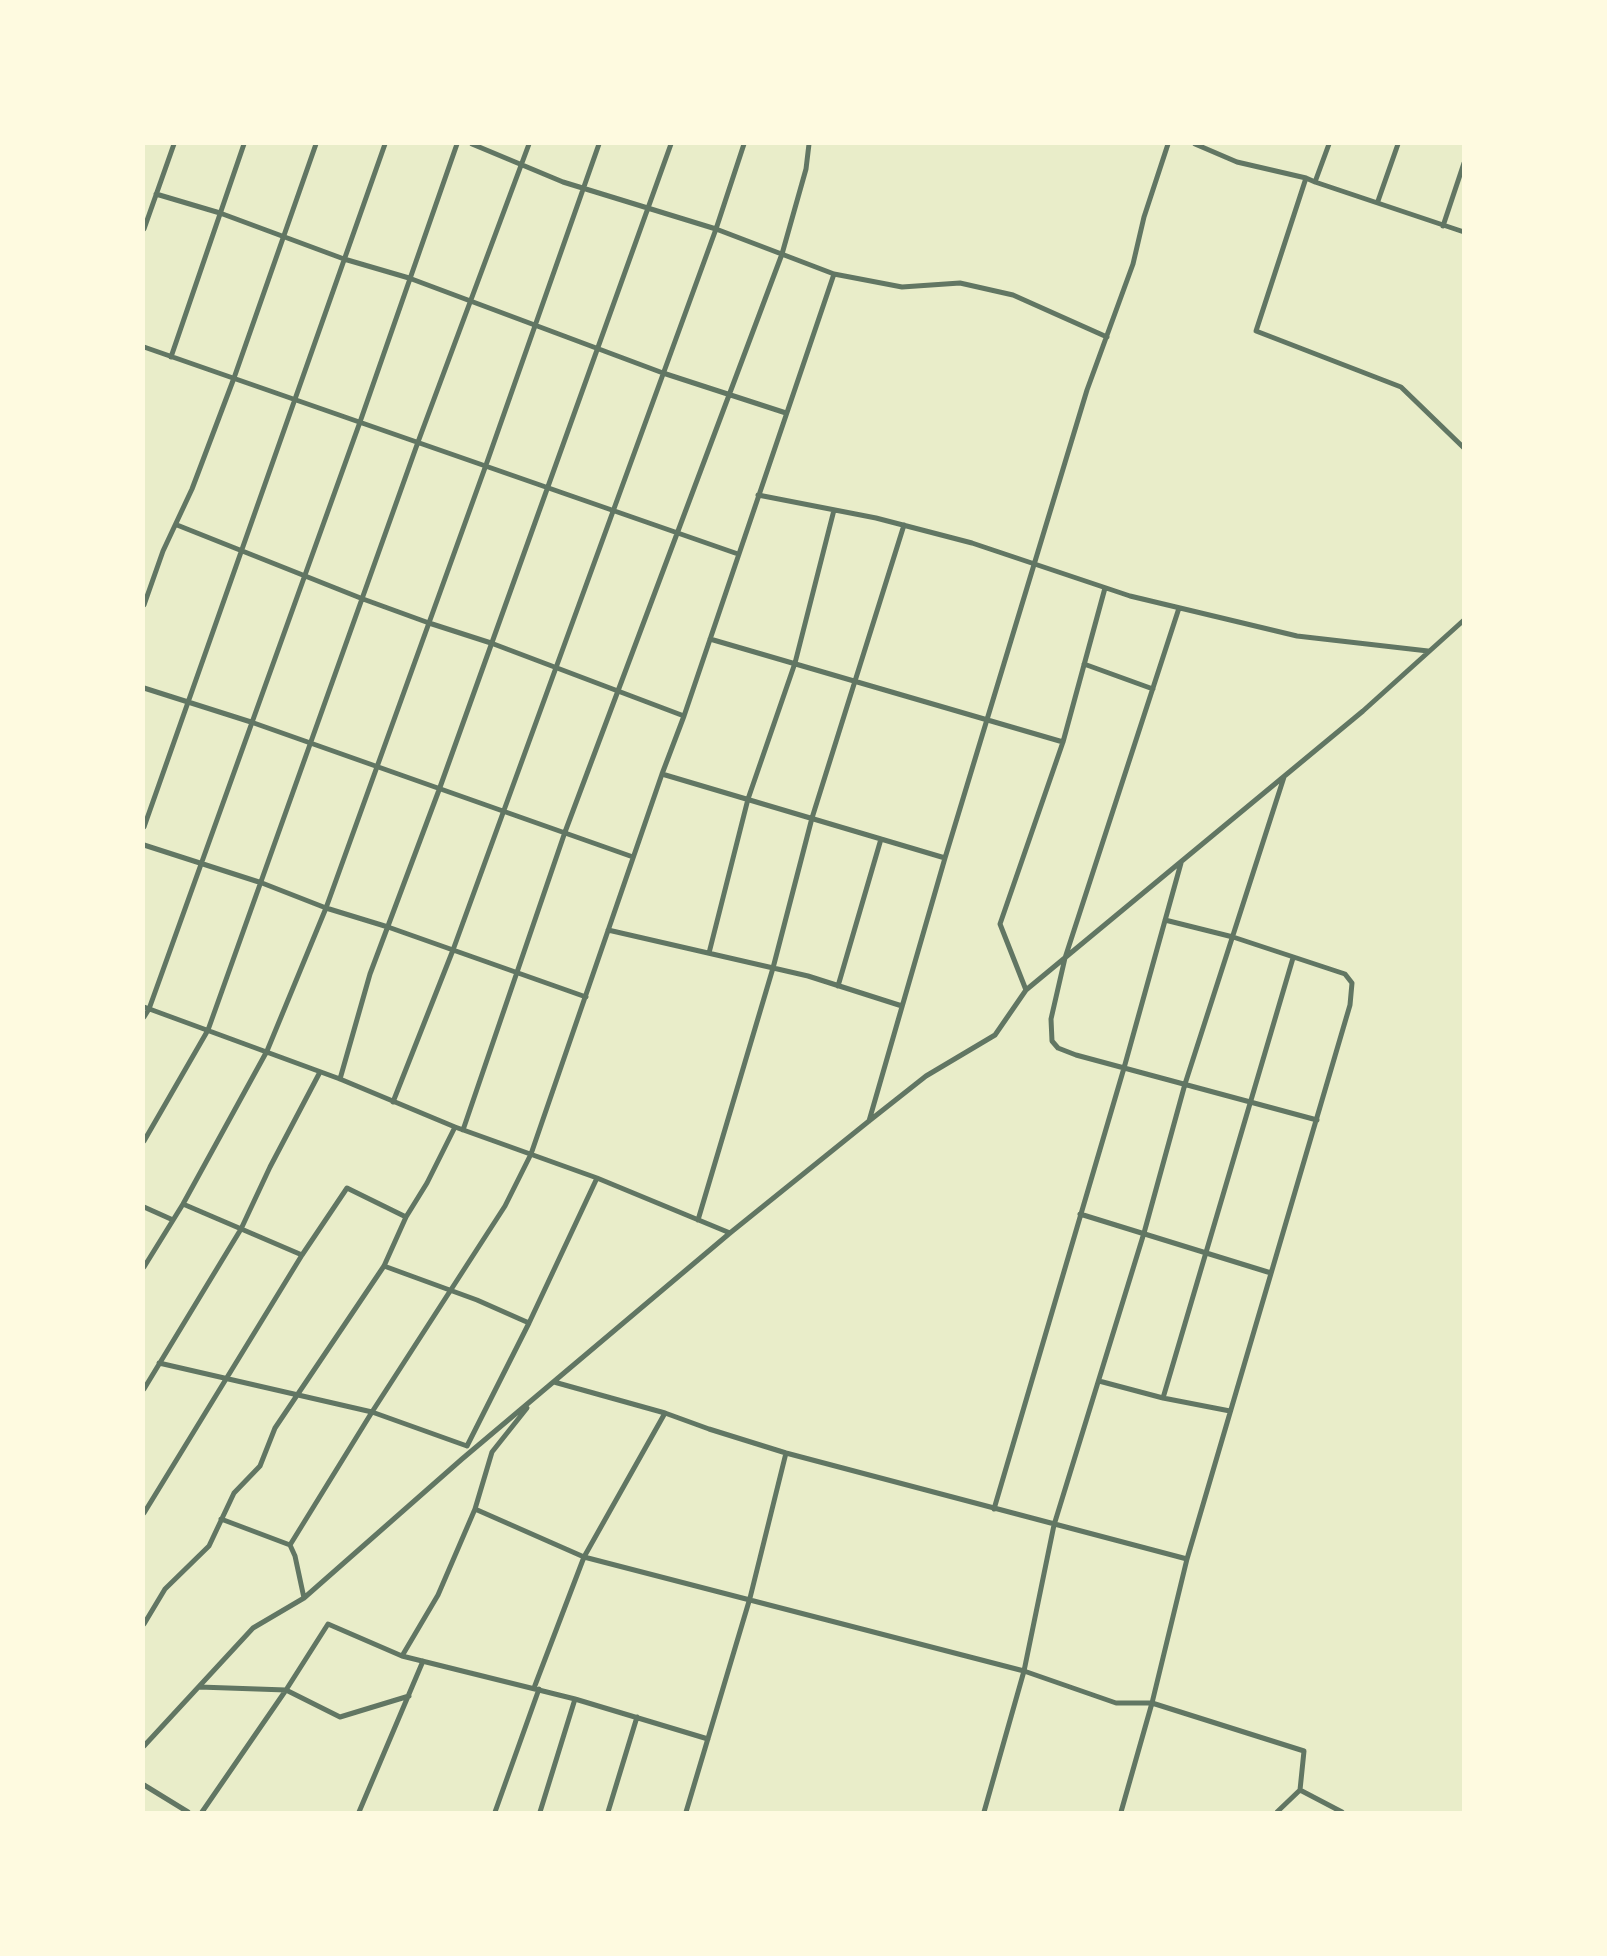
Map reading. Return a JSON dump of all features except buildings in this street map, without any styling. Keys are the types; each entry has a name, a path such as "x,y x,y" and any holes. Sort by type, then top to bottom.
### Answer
{"street":[{"path":"144,229 174,144"},
{"path":"171,357 243,144"},
{"path":"144,605 163,551 177,525 234,379 316,144"},
{"path":"144,827 385,144"},
{"path":"144,1017 360,422 457,144"},
{"path":"471,144 583,189 716,229 834,274 902,287 960,283 1013,295 1107,337"},
{"path":"144,1141 208,1030 418,442 529,144"},
{"path":"144,1267 183,1204 267,1051 326,908 599,144"},
{"path":"340,1079 370,974 439,790 671,144"},
{"path":"393,1102 453,950 716,229 744,144"},
{"path":"463,1130 519,973 565,832 782,254 806,169 809,144"},
{"path":"869,1121 945,858 1087,390 1133,264 1144,217 1168,144"},
{"path":"1195,144 1237,162 1306,178 1464,232"},
{"path":"1315,182 1329,144"},
{"path":"1378,201 1398,144"},
{"path":"1443,226 1464,163"},
{"path":"1306,178 1256,331 1401,387 1464,448"},
{"path":"156,194 220,213 344,259 409,278 663,373 786,413"},
{"path":"290,1545 505,1206 531,1154 834,274"},
{"path":"144,347 738,554"},
{"path":"758,495 904,525 972,544 1130,597 1297,636 1429,651"},
{"path":"709,953 748,799 795,663 834,510"},
{"path":"177,525 363,599 491,643 684,716"},
{"path":"698,1220 773,968 812,818 904,525"},
{"path":"1026,990 1000,924 1063,742 1105,588"},
{"path":"1179,608 1065,958 1051,1019 1052,1041 1058,1048 1076,1055 1317,1121"},
{"path":"144,1746 253,1628 304,1598 536,1396 730,1233 869,1121 926,1076 995,1035 1026,990 1363,711 1464,620"},
{"path":"710,639 1063,742"},
{"path":"1084,664 1153,689"},
{"path":"144,688 251,722 502,813 633,857"},
{"path":"662,774 945,858"},
{"path":"984,1812 1024,1671 1054,1525 1144,1233 1185,1084 1285,776"},
{"path":"838,986 881,839"},
{"path":"144,845 262,883 326,908 586,997"},
{"path":"994,1509 1124,1068 1181,863"},
{"path":"1121,1812 1152,1703 1187,1559 1317,1121 1350,1005 1352,983 1345,974 1234,937 1165,920"},
{"path":"608,930 773,968 902,1006"},
{"path":"1163,1398 1293,958"},
{"path":"146,1008 267,1051 455,1127 597,1178 730,1233"},
{"path":"144,1389 241,1229 320,1072"},
{"path":"144,1625 164,1589 209,1546 234,1493 260,1466 275,1428 384,1266 406,1217 427,1183 455,1127"},
{"path":"462,1459 597,1178"},
{"path":"144,1513 302,1255 347,1188 406,1217"},
{"path":"183,1204 302,1255"},
{"path":"144,1207 173,1220"},
{"path":"1080,1214 1271,1273"},
{"path":"384,1266 529,1323"},
{"path":"159,1363 372,1412 467,1446"},
{"path":"1099,1381 1163,1398 1230,1411"},
{"path":"554,1382 665,1413 786,1453 1187,1559"},
{"path":"402,1656 438,1595 475,1509 492,1452 536,1396"},
{"path":"495,1812 536,1688 584,1557 665,1413"},
{"path":"686,1812 750,1598 786,1453"},
{"path":"475,1509 584,1557 1024,1671 1116,1703 1152,1703 1304,1751 1300,1790 1277,1812"},
{"path":"220,1518 290,1545 304,1598"},
{"path":"202,1812 328,1624 402,1656 536,1688 708,1739"},
{"path":"359,1812 423,1661"},
{"path":"199,1687 286,1690 340,1717 409,1696"},
{"path":"540,1812 575,1699"},
{"path":"608,1812 637,1717"},
{"path":"144,1785 188,1812"},
{"path":"1300,1790 1342,1812"}]}
